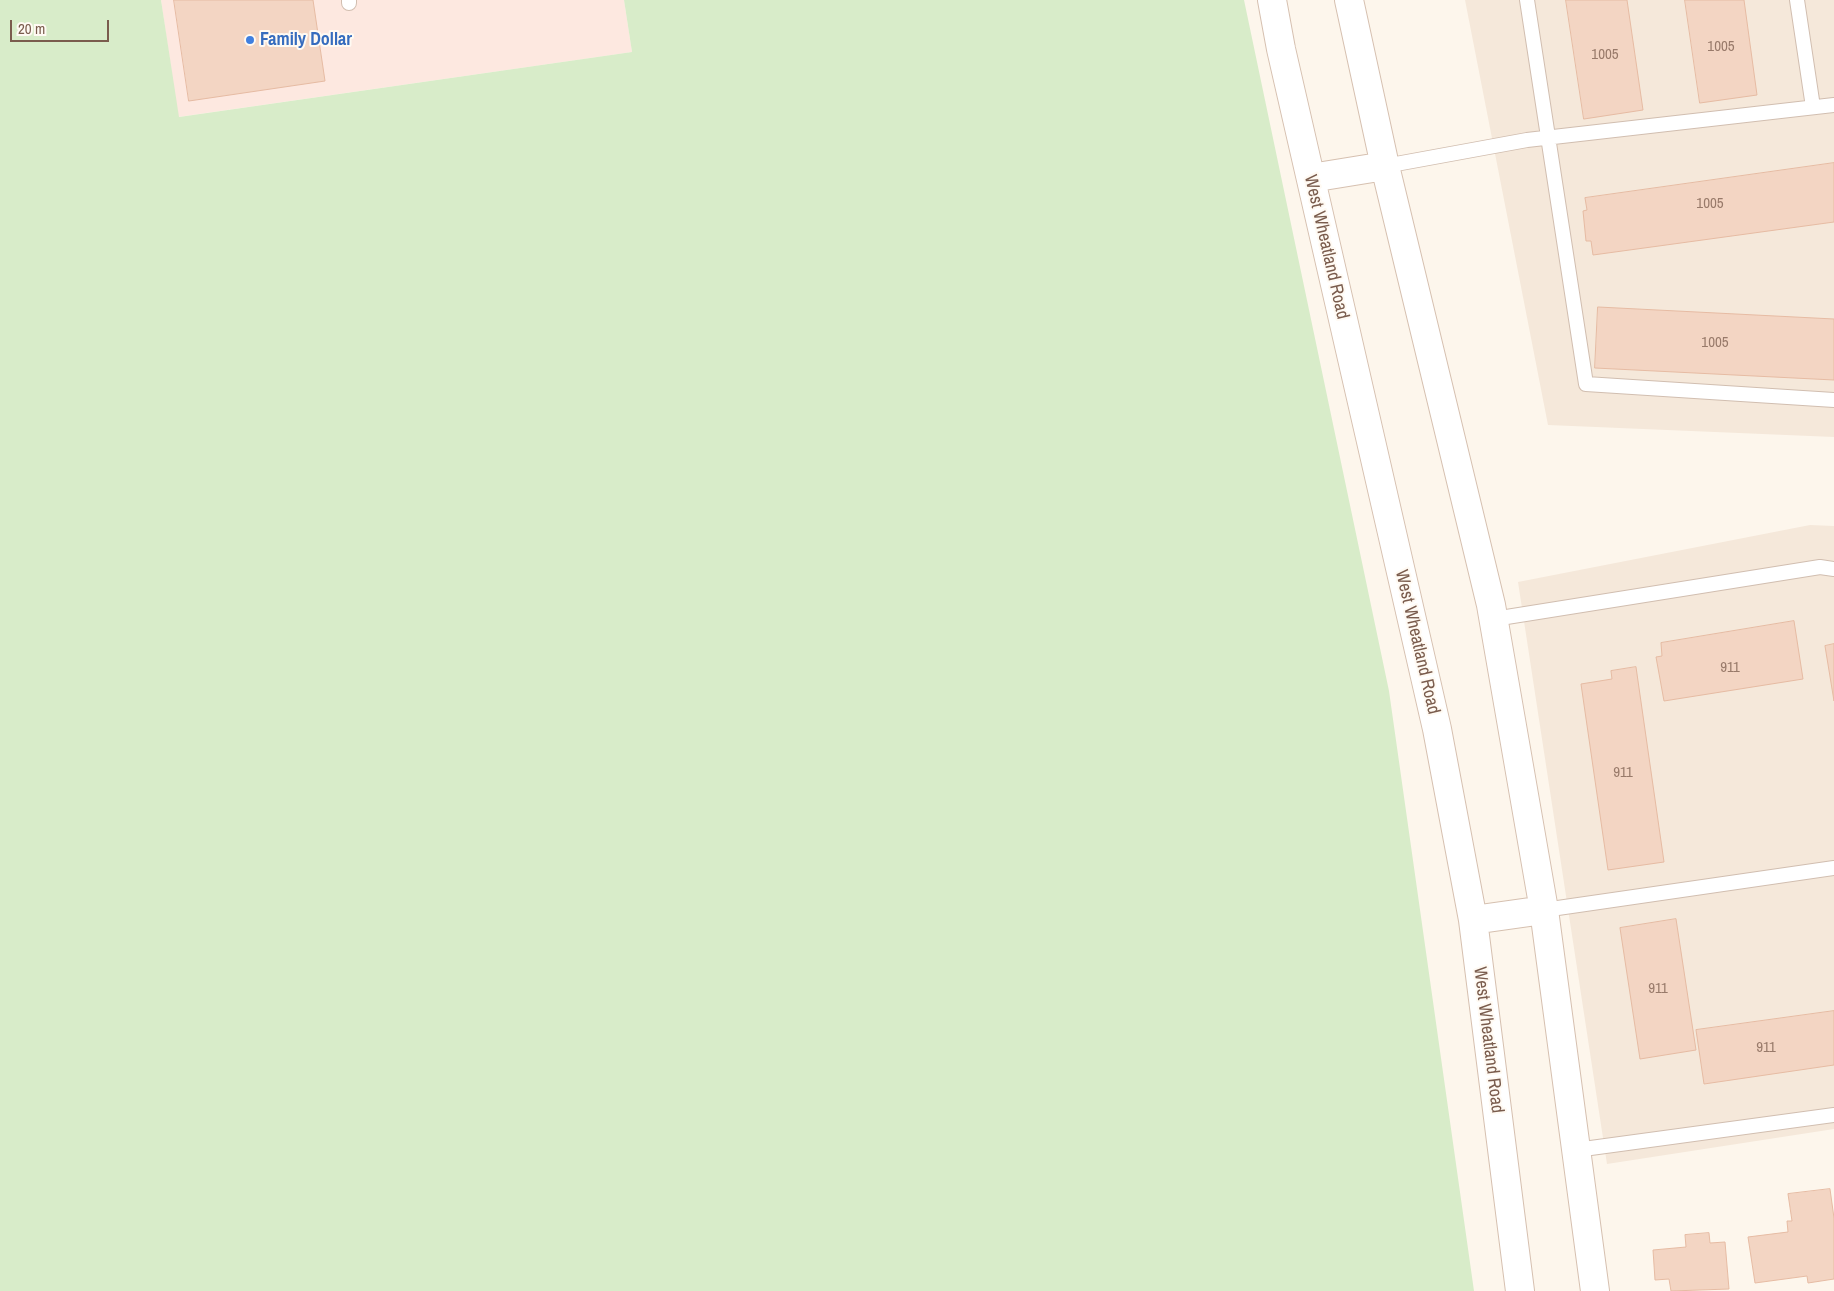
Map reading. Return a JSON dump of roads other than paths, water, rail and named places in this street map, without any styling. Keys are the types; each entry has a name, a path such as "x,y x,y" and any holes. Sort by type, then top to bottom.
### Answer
{"main road":[{"name":"West Wheatland Road","path":"1272,0 1281,49 1434,719 1473,920 1520,1291"},
{"path":"1349,0 1385,166 1494,619 1544,910 1595,1291"},
{"path":"1311,178 1385,166"},
{"path":"1473,920 1544,910"}],"lane":[{"path":"1527,0 1586,384 1834,400"},
{"path":"1797,0 1812,107"},
{"path":"1385,166 1549,137 1834,105"},
{"path":"1494,619 1820,567 1834,569"},
{"path":"1544,910 1834,868"},
{"path":"1576,1150 1834,1115"}],"place":[{"name":"Family Dollar","path":"250,40"}]}
